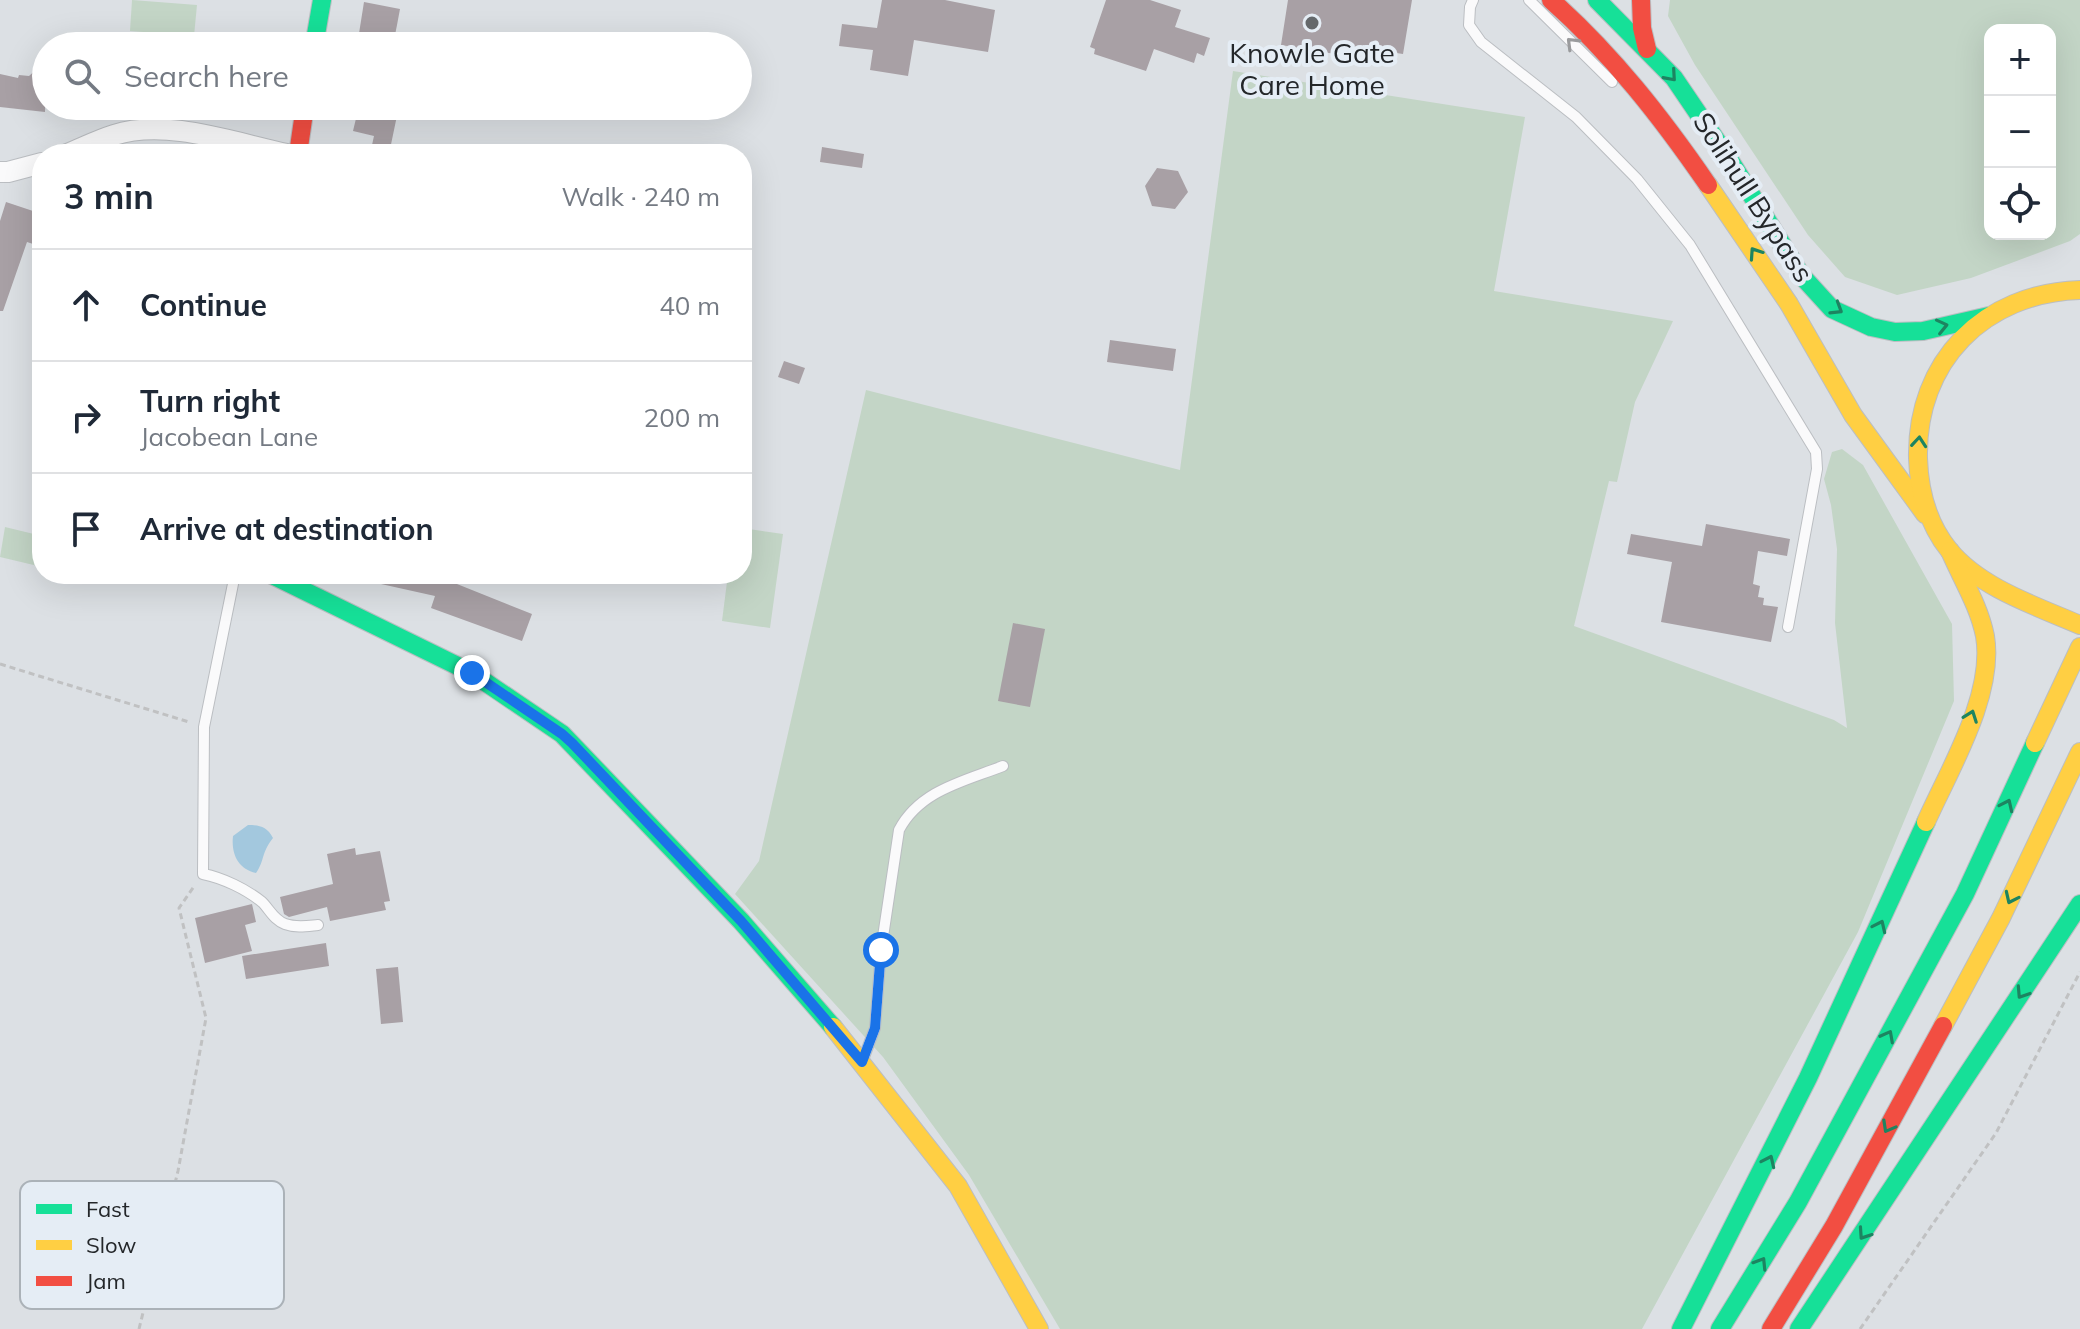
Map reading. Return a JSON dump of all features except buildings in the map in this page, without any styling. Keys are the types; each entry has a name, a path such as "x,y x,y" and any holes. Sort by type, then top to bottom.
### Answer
{"main road":[{"path":"316,32 322,0"},
{"path":"1551,0 1590,35 1625,89 1672,132 1718,198"},
{"path":"1641,0 1642,28 1647,49"},
{"path":"1609,4 1609,28 1614,39 1645,72 1701,153 1718,198"},
{"name":"Solihull Bypass","path":"1609,4 1698,109 1801,275 1832,309 1871,327 1895,332 1923,331 1989,316"},
{"path":"299,144 303,120"},
{"name":"Solihull Bypass","path":"1718,198 1789,304 1853,415 1950,551"},
{"path":"1929,518 1918,469 1918,440 1930,385 1950,351 1989,316 2066,271"},
{"path":"2011,302 2045,292 2080,290"},
{"path":"1950,551 1985,580 2080,625"},
{"path":"1681,1329 1764,1173 1897,891 1972,715 1983,679 1986,646 1982,625 1950,551"},
{"path":"290,584 472,673 562,734 741,921 862,1062 958,1186 1039,1329"},
{"path":"1720,1329 1798,1202 1965,894 2080,647"},
{"path":"1771,1329 1834,1226 2001,918 2080,752"},
{"path":"1799,1329 2080,904"}],"street":[{"path":"92,144 116,134 171,129 241,144"},
{"path":"0,172 32,166"}],"lane":[{"path":"1473,0 1469,25 1481,42 1576,117 1637,179 1690,245 1816,452 1817,469 1788,627"},
{"path":"1529,0 1625,89"},
{"path":"233,584 204,727 203,874 251,894 264,904 276,920 287,925 318,925"},
{"path":"862,1062 875,1028 881,950 899,830 906,816 933,793 1003,766"}],"path":[{"path":"0,664 204,727"},
{"path":"176,1181 206,1018 179,908 203,874"},
{"path":"1860,1329 1996,1133 2080,972"},
{"path":"139,1329 144,1309"}],"green space":[{"path":"132,0 197,5 194,32 130,31"},
{"path":"1670,0 2080,0 2080,234 2070,241 1971,278 1897,295 1845,277 1808,235 1695,65 1668,16"},
{"path":"1233,71 1525,117 1494,291 1673,321 1635,402 1617,482 1609,481 1574,626 1834,720 1847,728 1835,623 1837,549 1824,479 1832,452 1842,449 1863,465 1952,624 1954,701 1858,932 1642,1329 1060,1329 969,1175 883,1057 735,894 759,861 866,390 1180,470"},
{"path":"5,527 32,534 32,565 0,557"},
{"path":"752,529 783,534 770,628 722,621 727,584 752,584"}],"water":[{"path":"248,825 262,827 273,838 256,873 240,864 233,849 233,836"}],"traffic: fast":[{"path":"316,32 322,0"},
{"path":"1597,0 1674,78 1801,275 1832,309 1871,327 1895,332 1923,331 1989,316"},
{"path":"290,584 472,673 562,734 741,921 833,1027"},
{"path":"1720,1329 1798,1202 1965,894 2035,743"},
{"path":"1681,1329 1808,1078 1926,822"},
{"path":"1799,1329 2080,904"}],"traffic: slow":[{"path":"1708,185 1789,304 1853,415 1925,514"},
{"path":"2080,290 2045,294 2014,304 1986,319 1962,339 1943,363 1929,391 1920,423 1918,458 1920,482 1930,518 1949,550 1992,585 2080,625"},
{"path":"1926,822 1968,732 1983,683 1986,659 1985,636 1979,614 1950,551"},
{"path":"2035,743 2080,647"},
{"path":"1943,1026 2001,918 2080,752"},
{"path":"833,1027 958,1186 1039,1329"}],"traffic: jam":[{"path":"1551,0 1595,42 1635,88 1708,185"},
{"path":"1641,0 1642,28 1647,49"},
{"path":"299,144 303,120"},
{"path":"1771,1329 1834,1226 1943,1026"}],"place":[{"name":"Knowle Gate Care Home","path":"1312,23"}],"route":[{"path":"472,673 572,743 741,921 862,1062 875,1028 881,950"}]}
